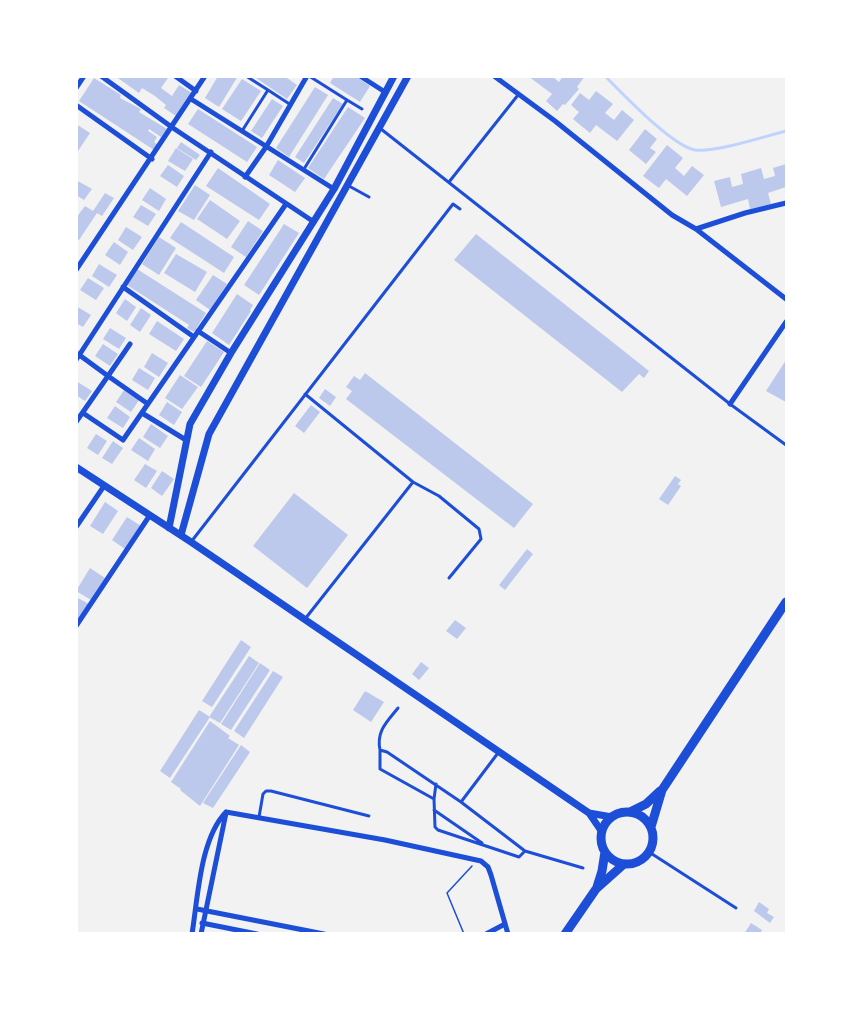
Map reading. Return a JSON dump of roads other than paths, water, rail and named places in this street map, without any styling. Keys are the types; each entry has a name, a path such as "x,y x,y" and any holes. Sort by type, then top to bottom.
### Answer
{"main road":[{"path":"624,864 610,858 602,846 602,832 606,823 612,817 646,804 662,790 786,602"},
{"path":"565,933 596,889 624,864 638,861 649,852 653,840 651,827 662,790"},
{"path":"630,812 642,816 651,827"},
{"path":"596,889 606,852"}],"street":[{"path":"76,88 84,76"},
{"path":"101,76 245,177 314,222 325,226"},
{"path":"175,76 196,91"},
{"path":"76,270 173,128 205,76"},
{"path":"245,177 266,147 307,78 297,76"},
{"path":"360,76 385,92"},
{"path":"169,528 190,424 231,353 334,189 394,76"},
{"path":"181,535 209,434 408,76"},
{"path":"494,76 555,121 672,215 696,229 786,299"},
{"path":"191,99 334,189"},
{"path":"76,105 152,159"},
{"path":"148,404 77,356 211,152"},
{"path":"696,229 786,203"},
{"path":"83,413 123,440 286,204"},
{"path":"123,287 196,334 231,353"},
{"path":"730,404 786,322"},
{"path":"76,422 130,344"},
{"path":"142,412 186,440"},
{"path":"76,467 181,535 589,813 602,832"},
{"path":"76,526 104,486"},
{"path":"76,626 150,515"},
{"path":"226,812 386,840 478,860 488,867 508,933"},
{"path":"192,933 206,847 221,817 226,812"},
{"path":"201,933 226,812"},
{"path":"589,813 612,817"},
{"path":"197,909 324,933"},
{"path":"194,922 257,933"},
{"path":"486,933 505,924"}],"lane":[{"path":"246,76 291,105"},
{"path":"307,78 362,109"},
{"path":"242,131 268,90"},
{"path":"449,182 518,95"},
{"path":"303,170 347,100"},
{"path":"379,128 730,404 786,445"},
{"path":"347,186 369,197"},
{"path":"191,542 453,204 460,209"},
{"path":"304,394 413,482 439,496 479,529 481,539 449,578"},
{"path":"304,620 413,482"},
{"path":"398,708 377,740 380,750 380,768 434,799"},
{"path":"380,750 387,752 436,784 525,850 583,868"},
{"path":"461,802 499,752"},
{"path":"436,784 434,810 435,827 438,830 519,857 525,850"},
{"path":"259,817 263,794 266,791 369,816"},
{"path":"434,810 488,846"},
{"path":"649,852 736,908"}],"waterway":[{"path":"605,76 661,130 695,150 727,147 786,131"}]}
